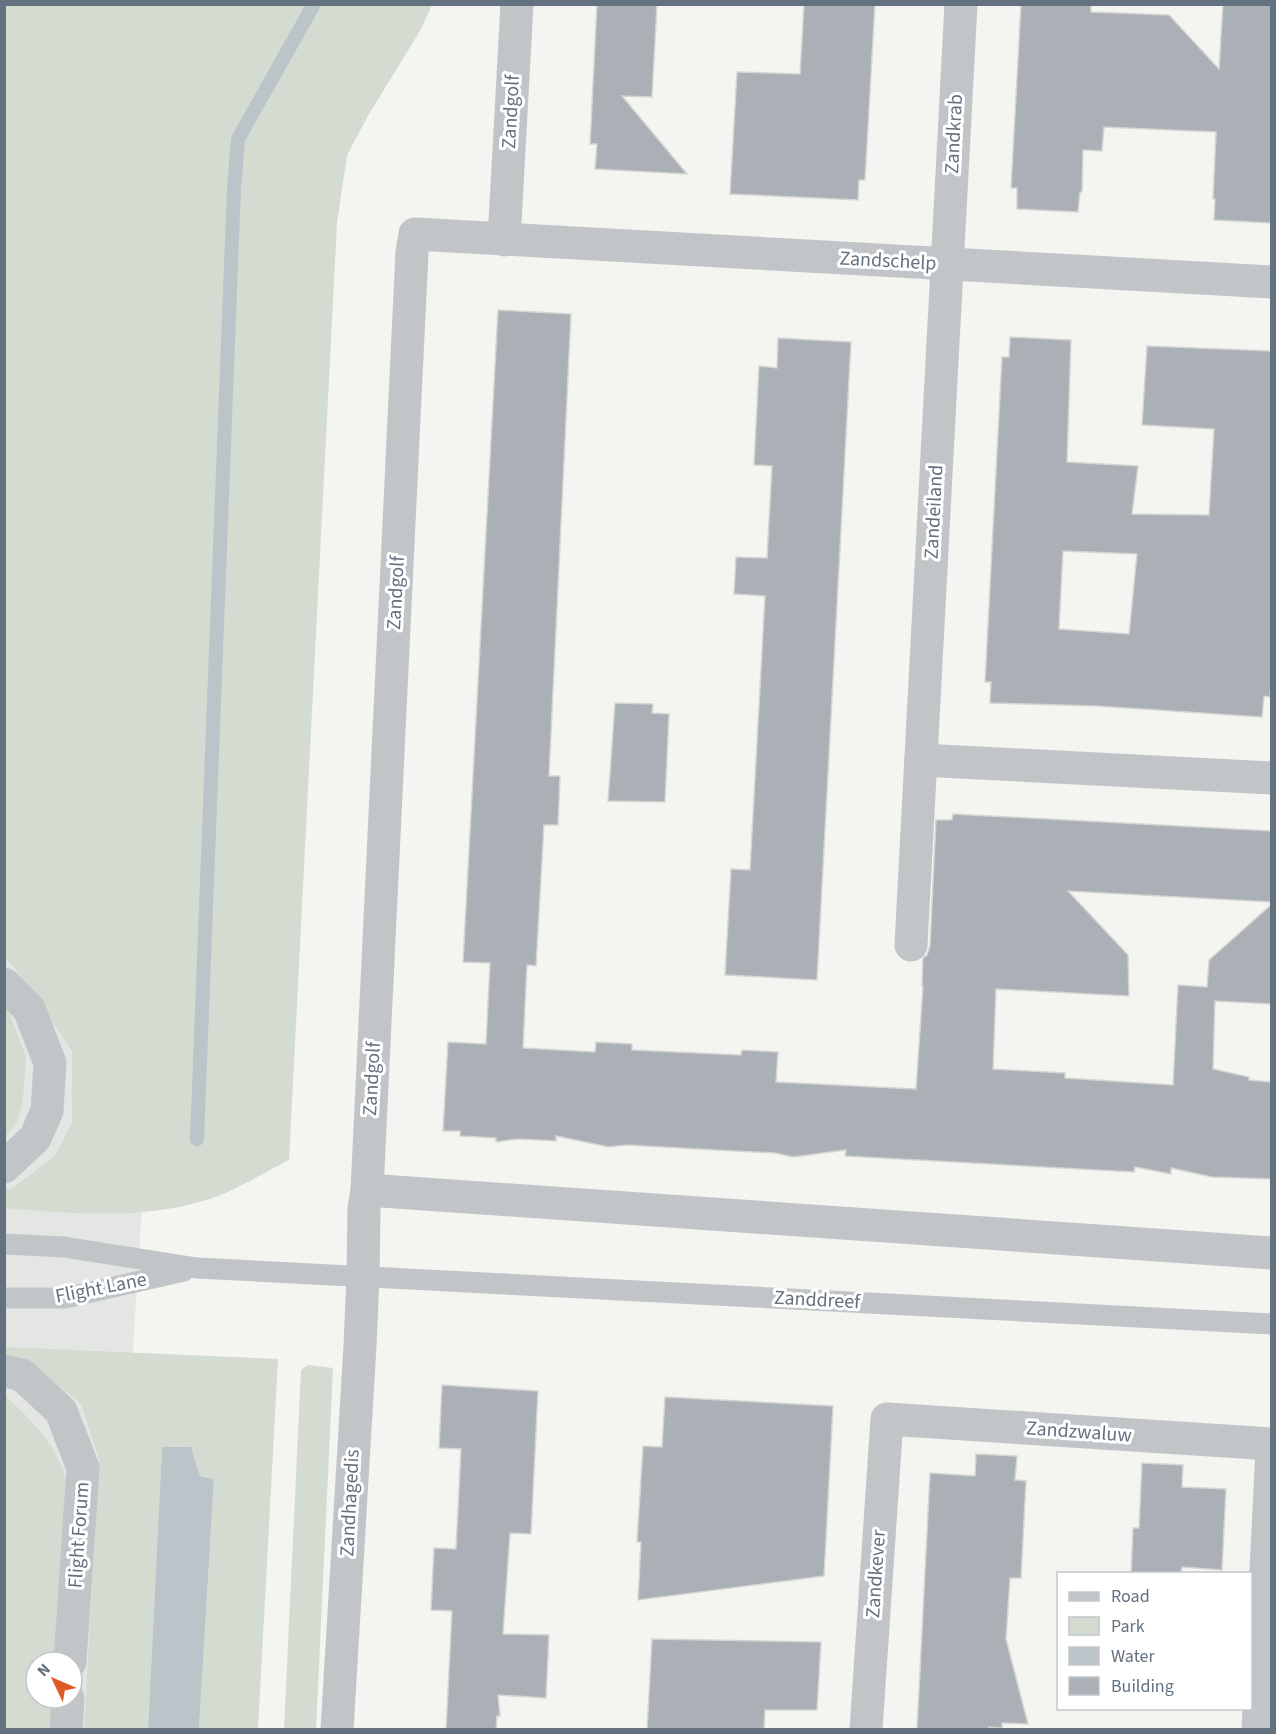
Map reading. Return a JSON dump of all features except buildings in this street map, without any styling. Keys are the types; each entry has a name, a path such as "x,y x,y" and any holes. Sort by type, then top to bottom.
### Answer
{"street":[{"name":"Zandgolf","path":"363,1276 364,1208 412,252 415,234 504,240 517,4"},
{"name":"Zandkrab","path":"947,264 961,4"},
{"name":"Zandschelp","path":"504,240 1272,282"},
{"name":"Zandeiland","path":"911,945 947,264"},
{"path":"921,760 1272,778"},
{"path":"4,984 29,1010 50,1063 46,1111 35,1138 4,1167"},
{"path":"366,1190 1272,1253"},
{"name":"Zandhagedis","path":"337,1730 363,1276"},
{"name":"Flight Forum","path":"4,1371 22,1375 62,1410 83,1468 71,1650"},
{"name":"Zandzwaluw","path":"886,1419 1272,1444"},
{"name":"Zandkever","path":"866,1730 886,1419"},
{"path":"1258,1730 1267,1619 1272,1449"},
{"path":"66,1730 67,1710"}],"lane":[{"name":"Flight Lane","path":"4,1244 64,1247 197,1268 363,1276"},
{"name":"Flight Lane","path":"4,1298 65,1298 197,1268"},
{"name":"Zanddreef","path":"363,1276 1272,1324"}],"shaded area":[{"path":"4,887 150,1087 108,1729 5,1729"}],"green space":[{"path":"5,5 432,5 421,29 347,155 337,223 289,1160 219,1196 185,1206 160,1210 108,1214 5,1208 4,1190 13,1188 55,1156 72,1122 72,1051 13,966 5,958"},
{"path":"4,1007 9,1012 26,1057 23,1099 17,1123 5,1137"},
{"path":"4,1347 278,1359 258,1729 199,1729 214,1479 200,1476 191,1448 162,1447 148,1729 84,1729 99,1459 81,1404 32,1364 5,1354"},
{"path":"308,1365 333,1368 316,1729 284,1729 301,1370"},
{"path":"4,1395 31,1421 54,1451 65,1476 66,1497 56,1650 24,1650 24,1710 52,1710 51,1729 5,1729"}],"water":[{"path":"162,1447 191,1447 200,1476 214,1479 199,1729 148,1729"}],"waterway":[{"path":"197,1139 234,188 238,139 314,4"}]}
